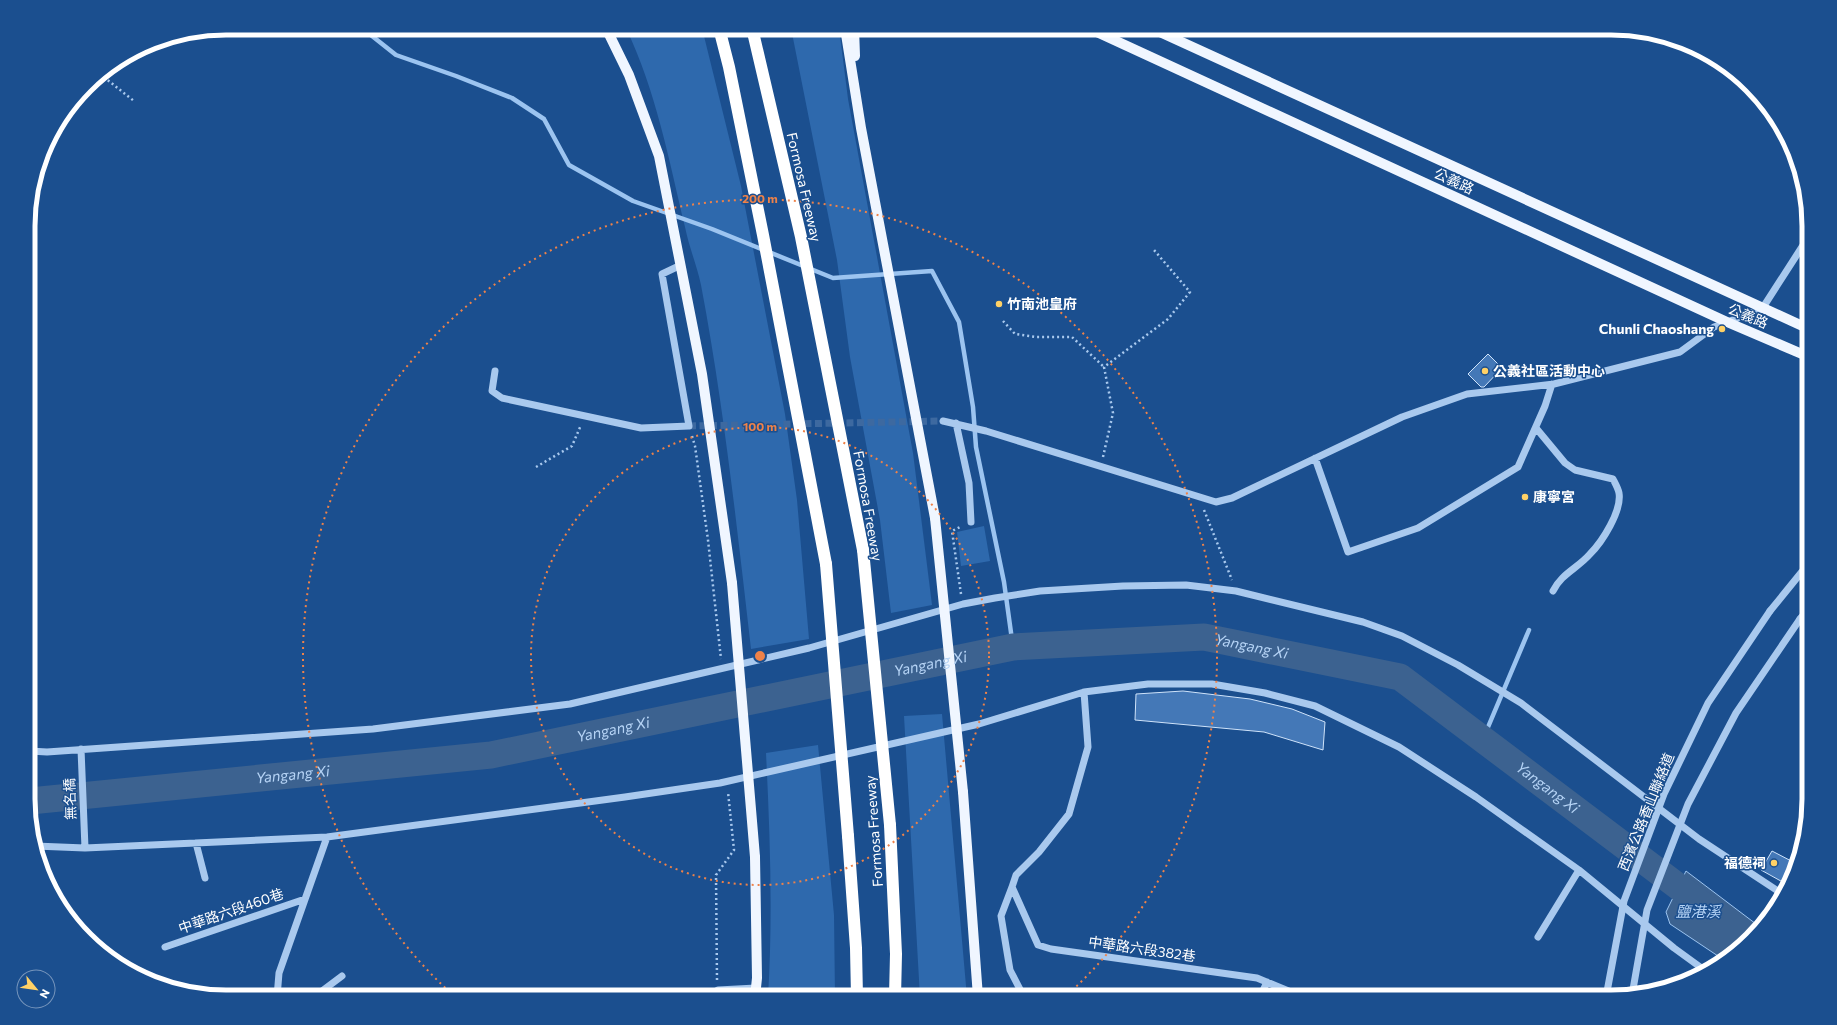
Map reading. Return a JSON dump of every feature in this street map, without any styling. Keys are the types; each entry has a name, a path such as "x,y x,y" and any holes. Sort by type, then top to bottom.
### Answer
{"highway":[{"name":"Formosa Freeway","path":"721,35 729,66 768,257 826,564 856,948 856,990"},
{"name":"Formosa Freeway","path":"754,35 806,261 863,550 890,825 896,954 895,990"}],"main road":[{"path":"609,35 629,75 659,156 702,374 732,584 755,857 756,990"},
{"path":"846,35 861,128 935,518 963,792 977,990"},
{"path":"854,35 861,128"},
{"name":"公義路","path":"1103,35 1727,322 1802,354"},
{"name":"公義路","path":"1166,35 1802,326"}],"street":[{"path":"943,421 986,431 1216,502 1232,498 1402,417 1467,394 1552,384 1680,352 1714,327 1762,309 1802,247"},
{"path":"495,371 492,391 502,398 641,428 689,426 662,274 681,264"},
{"path":"1316,458 1348,552 1418,528 1518,467 1536,428 1552,384"},
{"path":"956,423 969,483 971,522"},
{"path":"1536,428 1565,463 1575,470 1613,479 1619,494 1616,512 1608,529 1590,555 1571,569 1556,584 1552,591"},
{"name":"西濱公路香山聯絡道","path":"1607,990 1624,901 1664,794 1708,702 1770,611 1802,572"},
{"path":"35,751 47,752 373,729 570,704 808,648 963,604 994,598 1022,594 1115,587 1186,585 1236,591 1363,622 1402,636 1458,664 1521,703 1699,839 1778,891"},
{"path":"1633,988 1647,910 1688,804 1736,713 1802,617"},
{"path":"42,846 85,848 327,836 720,783 979,724 1084,692 1148,684 1212,684 1265,693 1315,706 1399,747 1476,797 1579,870 1674,948 1700,967"},
{"path":"1020,990 1010,970 1001,916 1016,875 1039,852 1069,814 1088,747 1084,692"},
{"name":"無名橋","path":"81,749 85,848"},
{"name":"中華路六段460巷","path":"278,990 279,973 327,836"},
{"path":"196,843 205,878"},
{"path":"1538,937 1579,870"},
{"name":"中華路六段382巷","path":"1012,887 1038,944 1051,949 1257,978 1286,990"},
{"name":"中華路六段460巷","path":"165,947 305,899"},
{"path":"323,990 342,976"},
{"path":"1263,990 1267,982"}],"path":[{"path":"105,78 134,101"},
{"path":"1104,367 1168,319 1190,292 1154,250"},
{"path":"1002,321 1016,334 1036,337 1072,337 1104,367 1113,413 1101,467"},
{"path":"536,467 572,446 585,416"},
{"path":"689,426 695,446 708,540 722,668"},
{"path":"1199,496 1236,591"},
{"path":"963,604 952,530 971,522"},
{"path":"718,990 716,875 734,850 728,792 721,792"}],"shaded area":[{"path":"629,35 704,35 741,186 785,414 797,500 809,639 751,649 717,376 701,285 661,126 646,76"},
{"path":"792,35 840,35 848,99 913,453 932,605 891,613 880,520 850,357 837,260"},
{"path":"984,526 990,561 961,566 957,532"},
{"path":"942,714 966,990 920,990 904,716"},
{"path":"818,745 834,915 835,990 768,990 770,966 770,875 766,753"}],"water":[{"name":"鹽港溪","path":"1686,871 1756,924 1737,943 1719,957 1670,924 1666,912"}],"building":[{"name":"公義社區活動中心","path":"1488,354 1502,368 1484,387 1481,387 1468,374"},
{"path":"1183,691 1250,699 1292,709 1325,722 1323,750 1264,732 1135,720 1136,694"},
{"name":"福德祠","path":"1772,851 1792,861 1782,882 1761,870"}],"waterway":[{"path":"371,35 396,55 512,98 544,119 569,165 633,201 712,229 833,278 932,271 959,322 973,407 976,447 1004,582 1013,647"},
{"path":"1483,739 1529,630"},
{"name":"Yangang Xi","path":"35,801 491,755 1013,647 1204,637 1400,677 1708,909"}],"tunnel":[{"path":"689,426 943,421"}],"place":[{"name":"竹南池皇府","path":"999,304"},
{"name":"Chunli Chaoshang","path":"1722,329"},
{"name":"公義社區活動中心","path":"1485,371"},
{"name":"康寧宮","path":"1525,497"},
{"name":"福德祠","path":"1774,863"}]}
